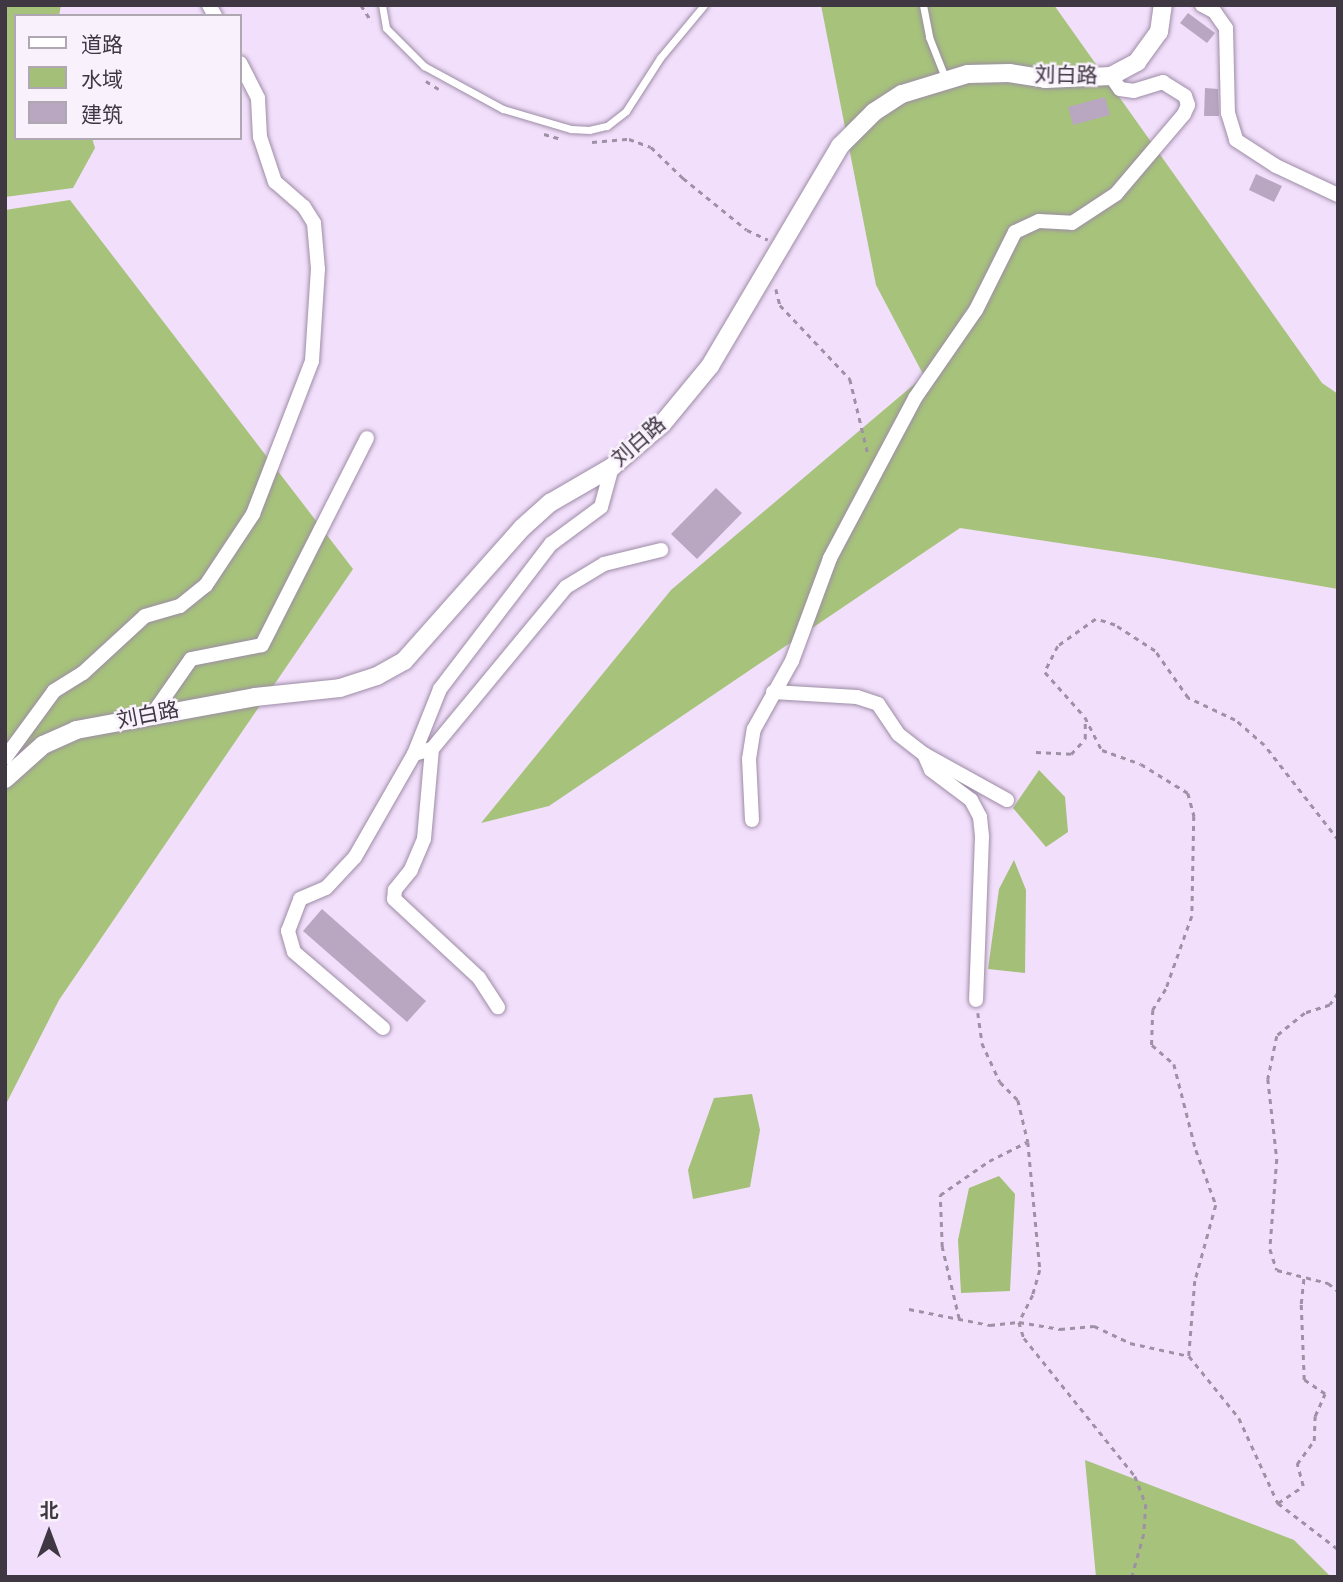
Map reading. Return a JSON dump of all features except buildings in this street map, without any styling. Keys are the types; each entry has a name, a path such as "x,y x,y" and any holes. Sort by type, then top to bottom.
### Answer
{"street":[{"name":"刘白路","path":"5,779 43,745 65,735 152,715 254,697 340,688 377,676 404,660 522,528 550,503 612,467 663,423 709,366 840,146 874,111 902,94 968,74 1009,73 1057,79 1111,76 1137,62 1159,32 1163,5"},
{"path":"1202,5 1214,12 1226,28 1228,113 1236,141 1276,166 1338,195"},
{"path":"5,758 54,691 83,673 145,616 180,606 206,585 253,514 312,361 318,269 314,223 304,207 275,183 260,136 258,98 242,67"},
{"path":"752,820 749,759 754,729 792,661 830,558 915,398 976,310 1015,232 1039,221 1072,223 1095,210 1116,194 1184,114 1188,105 1185,96 1163,82 1134,91 1120,89 1111,76"},
{"path":"152,715 191,659 262,645 368,438"},
{"path":"383,1028 294,952 288,931 300,899 326,888 355,857 414,754 440,689 551,544 601,507 612,467"},
{"path":"498,1007 479,978 394,899 395,890 411,870 424,839 432,749 566,587 604,564 661,550"},
{"path":"773,692 857,697 878,704 898,734 924,754 1007,800"},
{"path":"414,754 432,749"},
{"path":"924,754 931,770 971,800 979,817 982,837 976,1000"}],"lane":[{"path":"382,5 386,28 424,66 503,109 571,129 589,130 607,126 626,111 660,58 704,5"},
{"path":"923,5 929,37 946,81"}],"path":[{"path":"629,139 651,147 683,178 747,230 780,246"},
{"path":"752,290 774,279 780,306 850,379 867,450 869,485"},
{"path":"1189,1356 1195,1281 1216,1205 1196,1150 1174,1064 1152,1045 1153,1010 1166,989 1192,916 1194,816 1188,793 1141,764 1102,750 1086,717 1045,672 1058,646 1096,619 1115,625 1155,651 1188,698 1235,720 1264,746 1338,840"},
{"path":"1035,752 1071,754 1084,739 1086,717"},
{"path":"1338,993 1330,1005 1305,1013 1278,1036 1268,1079 1277,1159 1270,1249 1278,1270 1328,1283 1338,1291"},
{"path":"976,1000 982,1043 1000,1082 1018,1100 1028,1142 1040,1270 1033,1296 1019,1322 1024,1338 1135,1476 1146,1504 1144,1534 1132,1577"},
{"path":"959,1319 942,1247 940,1195 989,1161 1028,1142"},
{"path":"1278,1503 1303,1486 1297,1464 1314,1441 1315,1416 1325,1394 1304,1380 1301,1304 1304,1277"},
{"path":"909,1309 990,1325 1019,1322 1060,1329 1094,1326 1129,1343 1189,1356 1239,1418 1278,1503 1338,1549"}],"shaded area":[{"path":"5,5 61,5 59,14 14,14 14,140 93,140 95,148 73,188 5,197"},
{"path":"821,5 1054,5 1322,383 1338,394 1338,589 960,528 549,806 481,823 671,590 924,376 876,285"},
{"path":"70,200 353,569 59,1000 5,1106 5,210"},
{"path":"1085,1460 1294,1540 1331,1577 1096,1577"}],"water":[{"path":"1039,770 1065,797 1068,832 1046,847 1013,808"},
{"path":"1014,860 1026,890 1025,973 988,969 999,889"},
{"path":"752,1094 760,1130 750,1187 693,1199 688,1170 714,1098"},
{"path":"999,1176 1015,1194 1010,1291 961,1293 958,1240 969,1188"}]}
